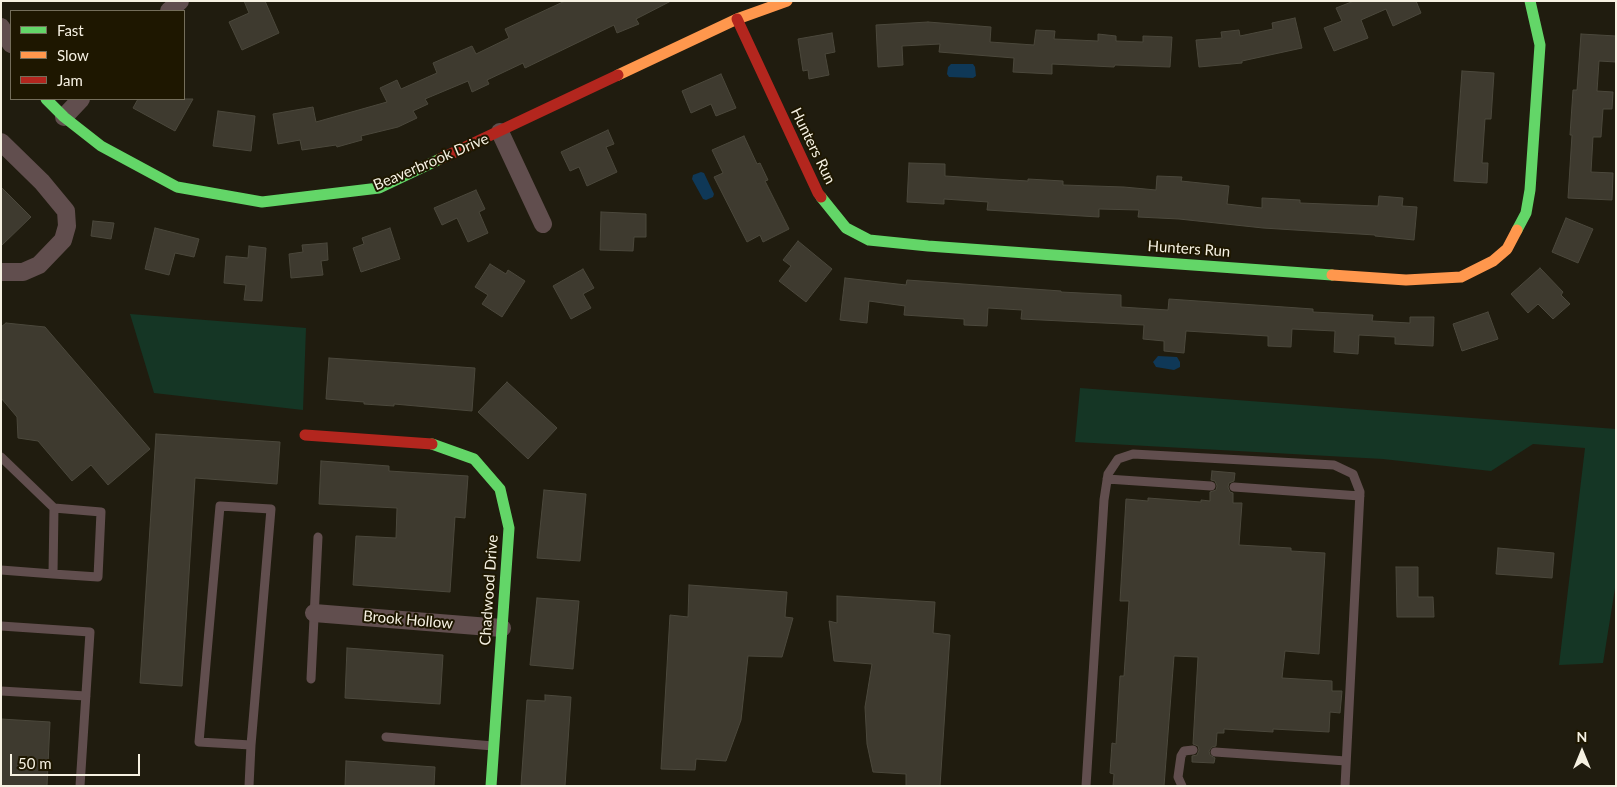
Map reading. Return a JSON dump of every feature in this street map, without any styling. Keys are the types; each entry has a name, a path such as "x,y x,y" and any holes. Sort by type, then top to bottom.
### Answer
{"street":[{"path":"170,10 180,1"},
{"name":"Beaverbrook Drive","path":"47,100 64,117 101,146 177,187 262,202 379,188 737,19 787,1"},
{"name":"Hunters Run","path":"737,19 818,193 846,228 869,240 1406,280 1461,278 1493,261 1507,249 1526,212 1530,190 1540,45 1530,1"},
{"path":"1,27 10,42"},
{"path":"64,117 80,100"},
{"path":"500,132 543,224"},
{"path":"1,142 42,182 66,210 67,226 62,240 39,264 23,272 1,272"},
{"name":"Chadwood Drive","path":"305,435 436,444 474,458 500,489 509,528 491,786"},
{"name":"Brook Hollow","path":"314,613 502,628"}],"lane":[{"path":"1086,786 1104,500 1108,474 1118,459 1133,454 1334,465 1353,474 1360,496 1345,786"},
{"path":"1,457 54,508 101,512 98,577 1,570"},
{"path":"1107,479 1211,486"},
{"path":"1234,487 1360,496"},
{"path":"249,786 271,509 220,506 199,742 251,745"},
{"path":"53,574 54,508"},
{"path":"311,679 318,537"},
{"path":"1,626 90,632 80,786"},
{"path":"1,691 86,696"},
{"path":"386,737 494,746"},
{"path":"1182,786 1178,777 1181,756 1184,751 1193,750"},
{"path":"1215,752 1346,762"}],"green space":[{"path":"130,314 306,328 303,410 154,393"},
{"path":"1080,388 1616,429 1616,582 1603,663 1559,665 1585,448 1533,444 1491,471 1383,459 1075,442"}],"water":[{"path":"951,64 973,64 976,76 973,78 949,77 947,74 948,67"},
{"path":"701,172 704,173 714,194 713,197 706,200 703,199 692,179 693,175"},
{"path":"1158,356 1177,357 1180,367 1174,370 1156,367 1153,362"}],"building":[{"path":"244,1 265,1 279,33 242,50 229,22 249,13"},
{"path":"565,1 671,1 636,19 639,24 617,33 614,25 525,68 523,63 487,80 489,84 472,92 468,81 425,99 428,104 413,111 417,118 398,127 361,136 362,140 337,147 336,145 302,150 300,140 278,144 273,114 313,107 316,122 387,102 380,88 397,80 401,89 437,73 433,63 472,46 476,54 509,38 505,29"},
{"path":"1354,1 1416,1 1421,13 1393,26 1386,9 1361,20 1368,38 1334,51 1324,28 1342,21 1336,8"},
{"path":"1295,18 1302,48 1242,61 1242,63 1199,67 1196,40 1222,38 1221,32 1239,30 1240,36 1273,29 1272,23"},
{"path":"928,22 991,27 990,42 1034,45 1036,30 1055,31 1054,39 1098,41 1098,34 1116,36 1116,41 1143,42 1143,36 1172,37 1170,67 1052,64 1052,74 1013,72 1014,58 939,52 940,44 902,46 903,65 878,67 876,25"},
{"path":"832,33 835,52 825,54 829,75 809,79 808,70 803,71 798,39"},
{"path":"1581,34 1616,36 1616,62 1599,61 1597,91 1613,92 1612,109 1603,109 1601,137 1593,137 1591,172 1613,173 1612,200 1568,198 1573,90 1577,90"},
{"path":"1462,71 1494,73 1491,119 1485,119 1482,163 1488,163 1487,183 1454,181"},
{"path":"721,74 736,108 716,116 711,104 691,113 682,91"},
{"path":"193,99 175,131 133,108 137,100"},
{"path":"218,111 255,116 251,151 213,146"},
{"path":"608,130 614,144 606,147 617,172 587,186 579,167 570,171 561,152"},
{"path":"744,136 757,164 760,163 768,180 765,181 789,229 763,242 760,235 747,242 714,177 723,173 712,150"},
{"path":"909,163 945,164 945,176 1063,181 1063,185 1156,190 1157,176 1182,177 1181,181 1229,186 1227,204 1262,208 1262,198 1300,200 1300,203 1378,206 1379,196 1403,198 1402,206 1417,207 1414,240 1375,235 1263,228 1179,219 1138,217 1139,210 1099,209 1099,217 987,210 988,202 944,199 944,204 907,202"},
{"path":"1,187 31,217 1,246"},
{"path":"476,190 485,209 479,212 488,233 468,242 457,218 442,225 434,208"},
{"path":"601,212 646,214 646,237 634,237 633,251 600,250"},
{"path":"1566,218 1593,229 1578,263 1552,252"},
{"path":"93,221 114,223 111,239 91,236"},
{"path":"155,228 199,239 194,257 175,253 169,275 145,269"},
{"path":"390,228 400,259 361,272 353,248 364,244 362,238"},
{"path":"798,241 832,269 806,302 779,281 791,266 783,260"},
{"path":"327,243 328,260 321,261 323,275 291,278 289,254 303,252 302,245"},
{"path":"249,246 266,248 262,301 244,300 246,285 224,283 226,256 248,258"},
{"path":"490,264 506,274 508,270 525,281 502,317 482,304 488,295 475,287"},
{"path":"1540,268 1563,292 1561,295 1570,304 1553,319 1538,304 1528,313 1511,294"},
{"path":"583,269 594,288 583,294 591,308 571,319 553,286"},
{"path":"845,278 906,285 907,280 1121,295 1121,307 1168,310 1169,299 1313,309 1313,312 1373,315 1372,321 1410,323 1410,317 1434,317 1433,346 1395,344 1395,337 1359,335 1358,354 1334,352 1335,331 1292,329 1291,347 1268,346 1268,336 1186,331 1184,353 1164,351 1164,341 1143,339 1144,325 1021,319 1022,310 988,308 987,326 964,325 964,319 904,315 905,306 869,301 867,323 840,320"},
{"path":"1488,312 1498,339 1462,351 1453,324"},
{"path":"6,323 45,327 150,449 108,485 91,465 72,481 38,441 18,438 17,417 1,398 1,327"},
{"path":"329,358 475,368 472,411 394,404 394,406 364,404 364,402 326,399"},
{"path":"507,382 557,428 528,459 478,412"},
{"path":"156,434 280,442 277,484 195,478 182,686 140,683"},
{"path":"321,461 389,466 389,471 468,476 465,518 455,517 450,592 353,585 356,536 396,538 397,508 319,504"},
{"path":"1212,471 1235,473 1234,481 1229,483 1228,487 1230,492 1233,493 1233,503 1242,503 1239,545 1291,548 1291,551 1325,553 1319,654 1285,651 1282,678 1332,681 1332,691 1342,691 1340,713 1330,712 1329,732 1273,729 1273,732 1224,729 1224,733 1217,733 1216,746 1212,747 1209,751 1210,755 1215,758 1214,763 1192,762 1192,756 1197,755 1199,750 1198,746 1193,744 1198,657 1174,656 1164,786 1113,786 1114,774 1110,773 1112,743 1116,744 1120,676 1124,676 1129,601 1120,601 1126,499 1148,501 1148,498 1210,501 1210,492 1216,490 1217,486 1215,481 1211,480"},
{"path":"544,490 586,494 580,561 537,558"},
{"path":"1498,548 1554,553 1552,578 1496,574"},
{"path":"1396,567 1418,567 1418,597 1433,597 1434,617 1397,617"},
{"path":"689,585 787,592 785,617 793,618 782,657 748,656 741,720 726,761 696,759 695,770 661,769 670,615 688,617"},
{"path":"837,596 935,602 933,633 950,635 940,786 906,786 906,774 873,772 867,744 865,707 872,664 834,661 829,621 837,623"},
{"path":"537,598 579,601 573,669 530,665"},
{"path":"347,648 443,655 440,704 345,698"},
{"path":"545,695 571,697 565,786 521,785 527,700 545,701"},
{"path":"1,719 50,722 47,786 1,786"},
{"path":"346,761 435,767 434,786 345,786"}],"traffic: fast":[{"path":"1517,230 1526,213 1530,190 1540,45 1530,1"},
{"path":"47,100 64,117 101,146 177,187 262,202 379,188 440,159"},
{"path":"821,197 846,228 869,240 928,246 1332,275"},
{"path":"432,444 474,459 500,489 509,528 491,786"}],"traffic: slow":[{"path":"618,75 737,19 787,1"},
{"path":"1332,275 1406,280 1461,277 1493,261 1507,249 1517,230"}],"traffic: jam":[{"path":"737,19 821,197"},
{"path":"440,159 618,75"},
{"path":"305,435 432,444"}]}
